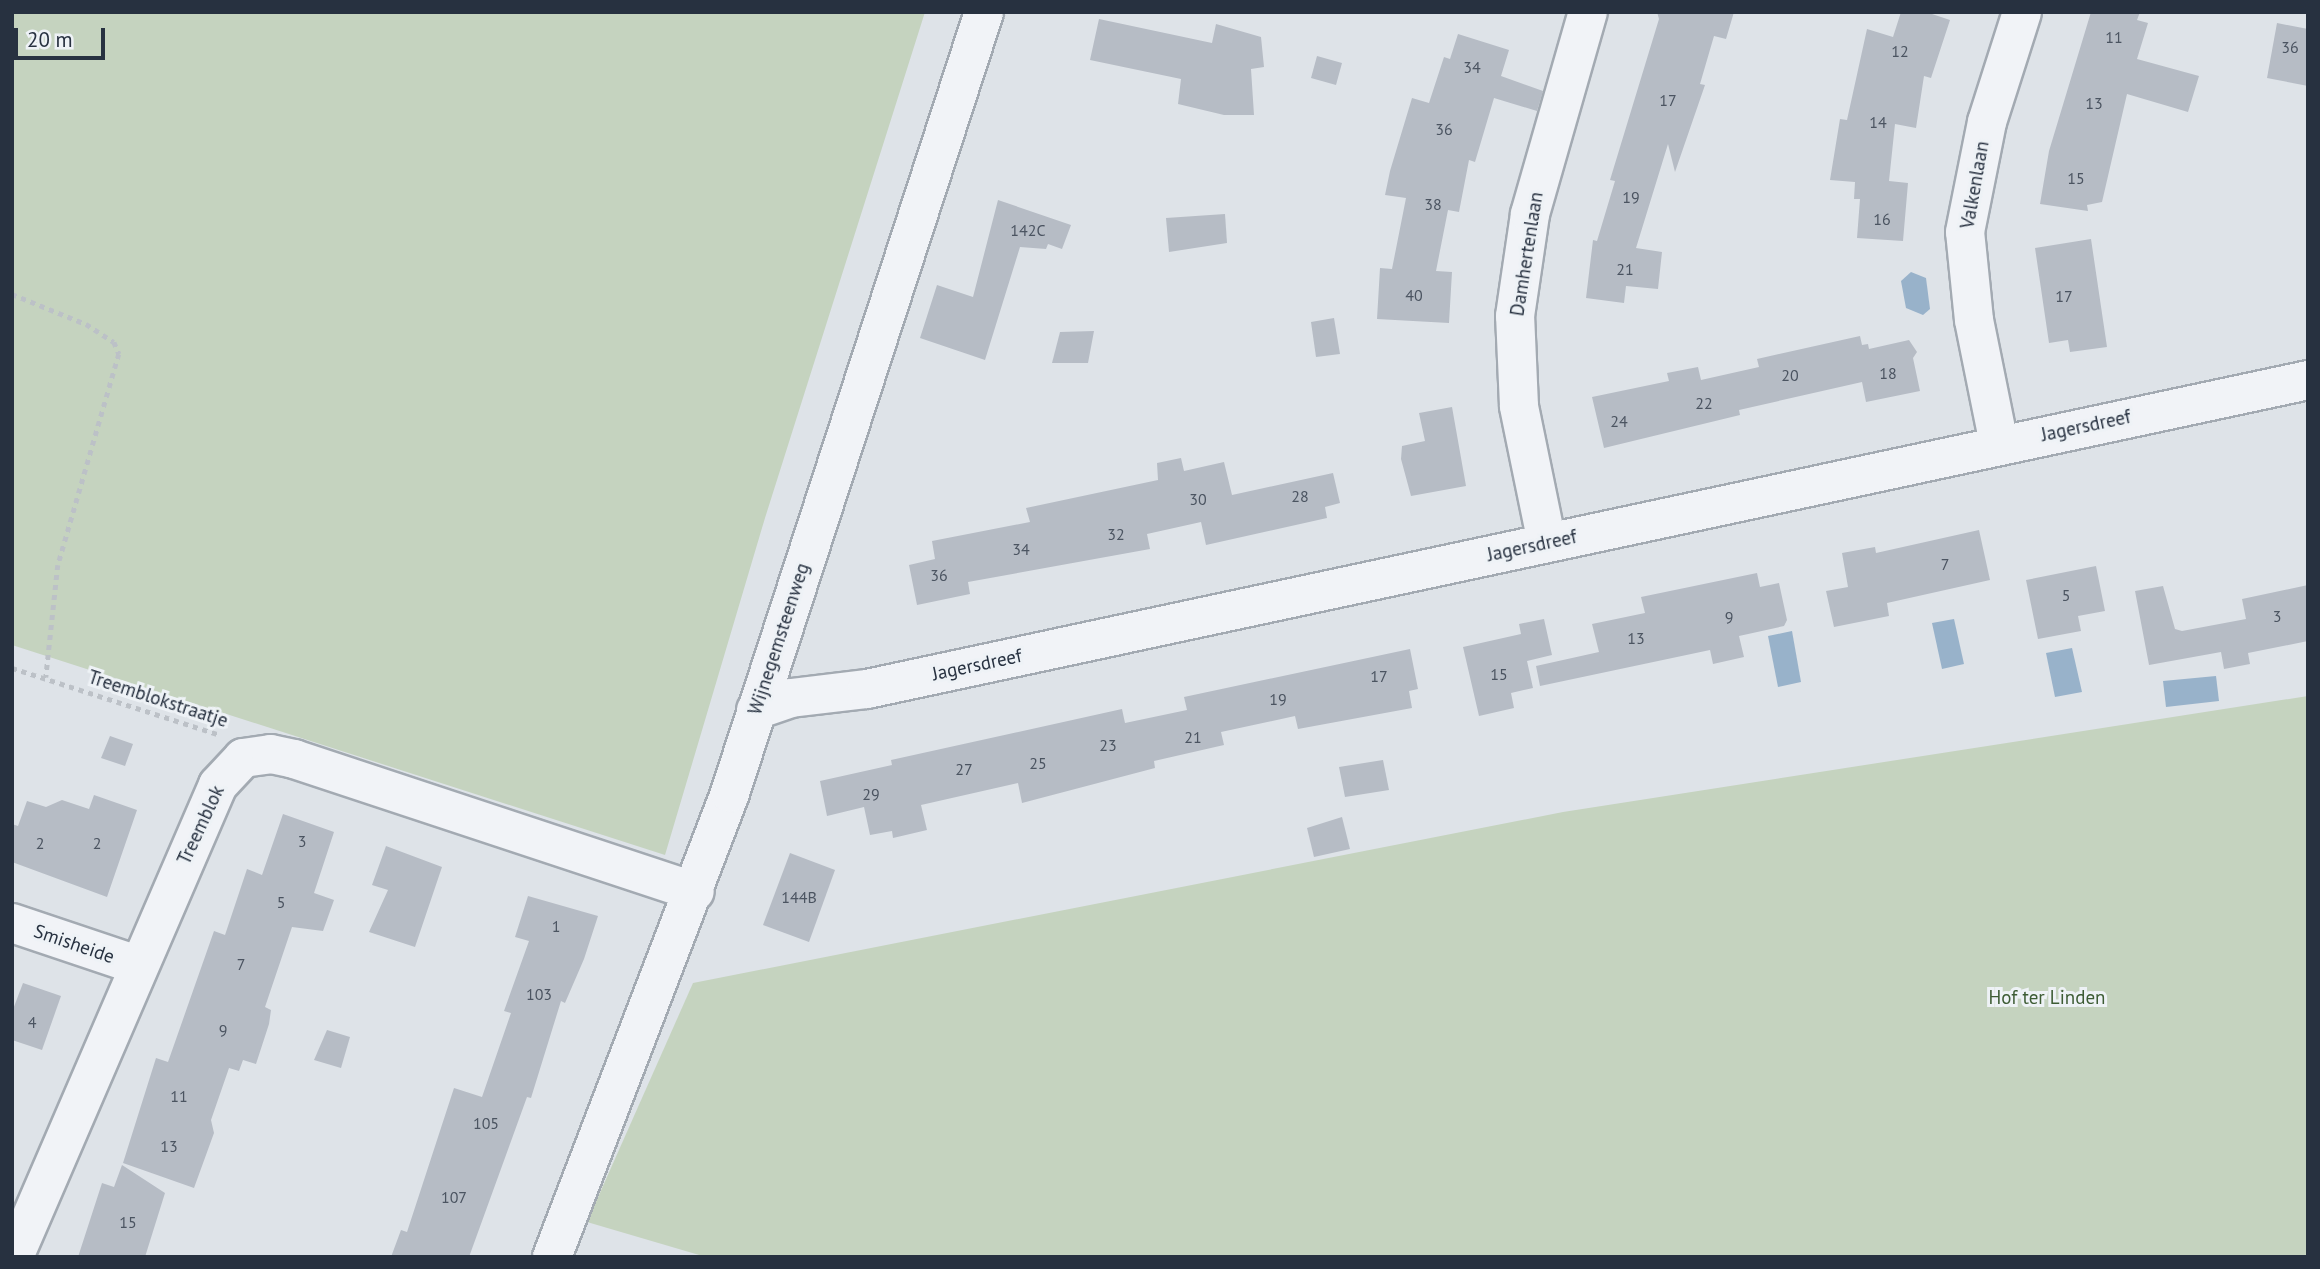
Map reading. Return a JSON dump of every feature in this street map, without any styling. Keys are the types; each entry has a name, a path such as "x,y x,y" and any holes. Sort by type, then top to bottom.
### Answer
{"street":[{"name":"Wijnegemsteenweg","path":"552,1257 695,892 984,12"},
{"name":"Damhertenlaan","path":"1547,543 1519,406 1515,316 1530,214 1588,12"},
{"name":"Valkenlaan","path":"1998,444 1974,320 1965,232 1987,122 2022,12"},
{"name":"Jagersdreef","path":"756,710 791,698 867,689 1998,444 2308,380"},
{"name":"Treemblok","path":"14,1257 137,965 228,769 256,755 295,759 695,892"},
{"name":"Smisheide","path":"12,923 137,965"}],"path":[{"path":"12,294 86,324 114,342 119,354 58,565 46,677"},
{"name":"Treemblokstraatje","path":"12,668 229,737"}],"green space":[{"path":"12,12 925,12 765,518 665,855 12,645"},
{"name":"Hof ter Linden","path":"2308,696 2308,1257 706,1257 587,1222 693,983 1563,812"}],"water":[{"path":"1911,272 1926,278 1930,309 1923,315 1906,308 1901,281"},
{"path":"1954,619 1964,664 1942,669 1932,623"},
{"path":"1792,631 1801,682 1778,687 1768,636"},
{"path":"2072,648 2082,692 2055,697 2046,653"},
{"path":"2216,676 2219,701 2166,707 2163,681"}],"building":[{"path":"1657,12 1734,12 1726,39 1714,36 1700,84 1705,85 1675,172 1668,144 1636,248 1662,252 1658,289 1626,286 1624,303 1586,298 1593,240 1597,241 1615,181 1610,180 1659,19"},
{"path":"1901,12 1926,12 1950,20 1931,78 1924,76 1916,128 1895,124 1889,181 1908,183 1903,241 1857,238 1860,199 1854,199 1855,182 1830,180 1840,119 1847,120 1867,29 1893,37"},
{"path":"2091,12 2140,12 2137,20 2148,23 2137,59 2199,76 2188,112 2127,94 2102,202 2087,205 2088,211 2040,204 2049,151"},
{"path":"1099,19 1212,43 1216,24 1261,37 1264,67 1251,69 1254,115 1224,115 1178,104 1181,79 1090,60"},
{"path":"2277,23 2308,29 2308,86 2267,78"},
{"path":"1458,34 1509,50 1501,76 1543,91 1537,111 1494,98 1475,162 1469,160 1459,212 1448,210 1436,271 1452,272 1449,323 1377,319 1380,268 1392,269 1406,198 1385,195 1390,171 1412,98 1429,103 1444,57 1450,59"},
{"path":"1317,56 1342,63 1336,85 1311,78"},
{"path":"998,200 1071,225 1062,249 1048,244 1046,249 1020,247 985,360 920,338 937,285 973,297"},
{"path":"1225,214 1227,243 1169,252 1166,218"},
{"path":"2091,239 2107,347 2070,352 2068,340 2049,343 2035,248"},
{"path":"1334,318 1340,354 1316,357 1311,322"},
{"path":"1094,331 1088,363 1052,363 1060,332"},
{"path":"1860,336 1862,345 1868,344 1869,349 1909,340 1917,352 1913,358 1920,391 1866,402 1862,382 1739,410 1740,415 1604,448 1592,397 1669,381 1667,373 1698,367 1701,380 1759,367 1757,359"},
{"path":"1452,407 1466,486 1411,496 1401,459 1402,446 1425,441 1419,413"},
{"path":"1181,458 1184,471 1224,462 1232,495 1333,473 1340,503 1325,507 1327,518 1206,545 1201,522 1147,534 1150,549 968,582 970,594 917,605 909,565 935,559 932,541 1030,522 1026,508 1158,480 1157,463"},
{"path":"1979,530 1990,580 1887,603 1889,616 1834,627 1826,591 1848,587 1842,553 1875,547 1876,553"},
{"path":"2096,566 2105,611 2078,616 2081,631 2038,639 2026,580"},
{"path":"1757,573 1760,587 1779,583 1787,620 1784,626 1739,636 1744,657 1713,664 1710,650 1540,686 1536,666 1599,652 1592,624 1645,613 1641,597"},
{"path":"2308,585 2308,641 2248,653 2250,664 2224,669 2221,652 2149,665 2135,591 2163,586 2175,629 2182,631 2246,619 2242,599"},
{"path":"1544,619 1552,655 1527,661 1533,688 1511,693 1514,708 1479,716 1463,647 1521,634 1519,624"},
{"path":"1410,649 1418,689 1409,691 1412,708 1298,729 1295,716 1221,732 1224,745 1154,761 1155,768 1022,803 1018,783 921,805 927,830 893,838 892,831 870,835 864,807 827,816 820,781 892,765 891,760 1122,709 1125,723 1187,710 1184,697"},
{"path":"110,736 133,744 125,766 101,758"},
{"path":"1383,760 1389,790 1345,797 1339,767"},
{"path":"94,795 137,810 107,897 12,862 12,824 18,826 27,801 46,807 62,800 89,809"},
{"path":"283,814 334,832 314,893 334,900 323,931 292,927 265,1007 271,1010 269,1024 256,1064 243,1060 239,1071 229,1068 211,1120 214,1133 194,1188 123,1163 156,1058 168,1062 214,931 225,935 247,869 262,875"},
{"path":"1342,817 1350,849 1314,857 1307,828"},
{"path":"386,846 442,867 415,947 369,932 388,890 372,885"},
{"path":"790,853 835,870 809,942 763,925"},
{"path":"528,896 598,916 584,959 565,1003 561,1001 531,1098 527,1097 469,1257 391,1257 401,1230 407,1232 454,1088 482,1097 511,1013 504,1011 529,941 515,937"},
{"path":"23,983 61,996 42,1050 12,1040 12,1012"},
{"path":"327,1030 350,1037 341,1068 314,1060"},
{"path":"122,1165 165,1193 145,1257 78,1257 102,1183 114,1187"}]}
